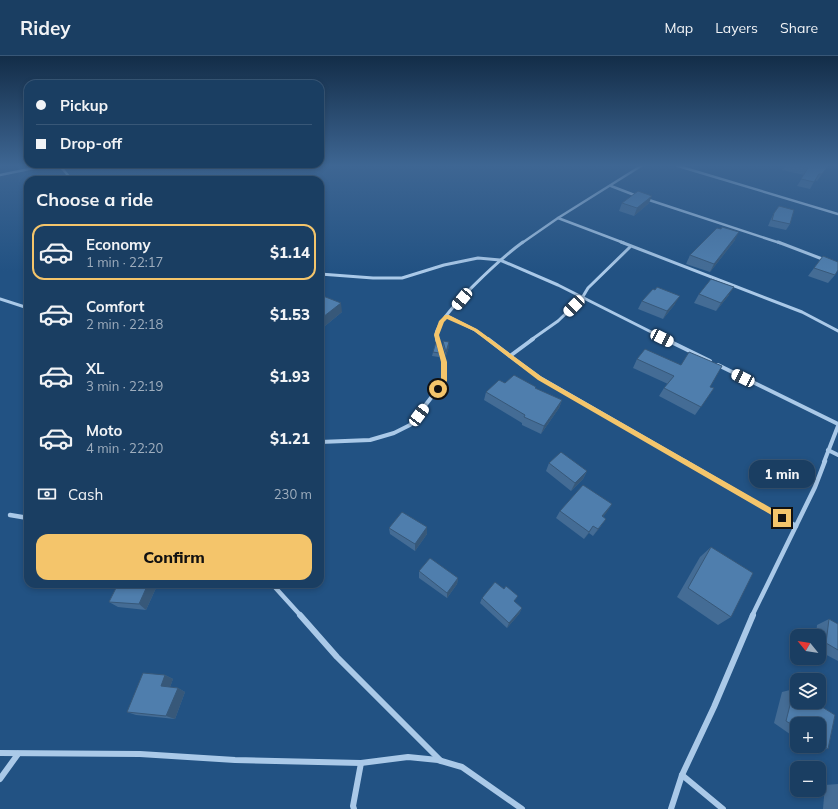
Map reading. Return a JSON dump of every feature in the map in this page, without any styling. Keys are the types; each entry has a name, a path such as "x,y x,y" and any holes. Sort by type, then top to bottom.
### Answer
{"street":[{"path":"324,442 370,440 394,433 410,425 444,381 444,362 436,335 442,321 500,260 558,218 586,201"},
{"path":"656,201 771,240 830,262"},
{"path":"795,201 838,214"},
{"path":"558,218 802,312 838,331"},
{"path":"510,356 558,321 582,298 588,288 630,247"},
{"path":"324,274 373,278 402,278 478,258 500,260 558,284 615,315 838,425 815,488 752,619 714,707 682,775 671,809"},
{"path":"0,299 24,307"},
{"path":"447,316 476,330 540,378 796,526"},
{"path":"828,450 838,455"},
{"path":"10,516 24,518"},
{"path":"276,588 337,657 442,761"},
{"path":"0,753 140,754 235,760 361,763 408,757 442,761 462,767 522,809"},
{"path":"0,779 18,754"},
{"path":"354,809 361,763"},
{"path":"682,775 723,809"}],"building":[{"path":"624,201 646,201 637,208 622,203"},
{"path":"779,206 794,210 790,224 772,220 774,213"},
{"path":"722,227 739,232 714,264 690,255 717,228 721,229"},
{"path":"823,256 838,262 838,270 835,275 814,268"},
{"path":"711,279 734,287 721,303 699,294"},
{"path":"657,287 680,296 667,311 642,301 653,289 655,290"},
{"path":"324,296 341,303 324,316"},
{"path":"443,341 449,342 446,352"},
{"path":"436,342 439,353 433,352"},
{"path":"645,349 681,365 689,352 722,366 710,387 714,388 701,407 664,388 674,376 637,359"},
{"path":"514,375 536,387 535,388 562,400 544,426 524,417 525,415 486,392 499,380 505,383"},
{"path":"561,452 587,471 575,483 549,463"},
{"path":"583,485 612,504 602,516 606,519 598,529 593,526 589,532 560,511"},
{"path":"402,512 427,527 415,544 389,528"},
{"path":"711,547 753,573 731,617 688,588"},
{"path":"430,558 458,578 447,593 419,571"},
{"path":"495,582 504,589 506,586 518,596 514,601 522,608 509,623 482,598"},
{"path":"116,588 146,588 139,604 109,602"},
{"path":"829,619 838,624 838,650 826,643"},
{"path":"143,673 165,675 161,686 178,688 166,716 127,712"},
{"path":"790,705 790,709 825,709 835,715 828,749 826,747 826,717 790,717 790,724 786,721"}],"route":[{"path":"438,389 444,381 444,362 436,335 442,321 447,316 476,330 540,378 782,518"}]}
